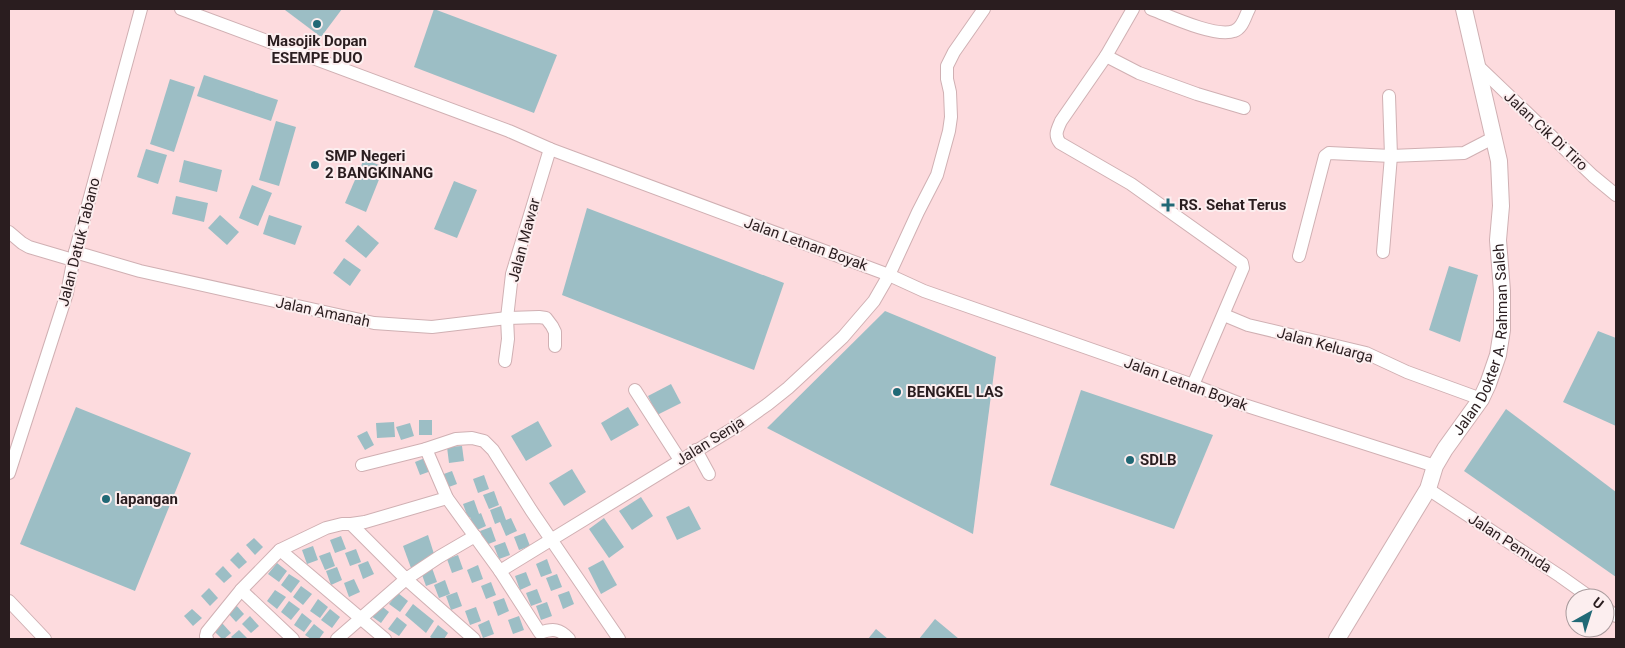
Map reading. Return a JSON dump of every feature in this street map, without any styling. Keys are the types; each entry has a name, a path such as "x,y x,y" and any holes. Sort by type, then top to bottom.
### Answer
{"main road":[{"name":"Jalan Dokter A. Rahman Saleh","path":"1337,639 1428,489 1435,466 1445,449 1481,399 1498,355 1502,330 1502,291 1498,240 1500,206 1499,161 1464,9"}],"street":[{"name":"Jalan Datuk Tabano","path":"9,473 67,292 74,256 141,9"},
{"name":"Jalan Letnan Boyak","path":"181,9 889,275 924,291 1193,385 1240,404 1435,466"},
{"name":"Jalan Senja","path":"500,571 736,426 768,404 788,388 859,320 874,301 889,275 937,175 950,131 951,104 947,66 954,52 984,9"},
{"path":"1133,9 1106,56 1061,121 1055,133 1056,139 1060,144 1131,184 1242,263 1242,268 1224,315 1193,385"},
{"path":"1151,9 1197,26 1221,32 1234,31 1241,26 1248,9"},
{"path":"1106,56 1139,73 1197,94 1244,108"},
{"name":"Jalan Cik Di Tiro","path":"1477,65 1593,176 1616,195"},
{"path":"1383,252 1391,156 1389,96"},
{"path":"1299,256 1325,156 1334,153 1355,156 1391,156 1464,153 1493,138"},
{"name":"Jalan Mawar","path":"505,362 512,274 550,149"},
{"name":"Jalan Amanah","path":"9,232 29,247 374,323 432,327 532,316 546,318 555,332 555,346"},
{"name":"Jalan Keluarga","path":"1224,315 1248,325 1366,353 1407,372 1481,399"},
{"path":"636,390 680,460"},
{"path":"362,465 426,449 456,439 472,438 484,441 494,450 531,510 620,639"},
{"path":"426,449 447,498 500,571 536,636 549,629 563,632 569,639"},
{"path":"696,450 709,474"},
{"name":"Jalan Pemuda","path":"1428,489 1577,588"},
{"path":"207,639 206,632 241,590 280,550 326,528 342,524 365,522 447,498"},
{"path":"351,524 406,579 474,639"},
{"path":"336,639 406,579 475,536"},
{"path":"280,550 385,639"},
{"path":"241,590 293,639"},
{"path":"9,601 45,639"}],"building":[{"name":"Masojik Dopan ESEMPE DUO","path":"286,9 342,9 321,37"},
{"path":"434,9 557,55 534,113 414,67"},
{"path":"204,75 278,100 271,121 197,96"},
{"path":"170,79 195,87 174,152 150,144"},
{"path":"276,121 296,127 279,186 259,180"},
{"path":"146,149 167,155 158,184 137,177"},
{"path":"364,159 384,167 366,212 345,203"},
{"path":"184,160 222,170 217,192 179,182"},
{"path":"454,181 477,190 457,238 434,229"},
{"path":"252,185 272,193 258,226 239,218"},
{"path":"176,196 208,203 204,222 172,214"},
{"path":"587,208 784,283 754,370 562,295"},
{"path":"220,215 239,232 227,245 208,228"},
{"path":"269,215 302,226 295,245 263,234"},
{"path":"358,225 379,243 366,258 345,241"},
{"path":"344,258 361,270 350,286 333,273"},
{"path":"1449,266 1478,275 1460,342 1429,330"},
{"name":"BENGKEL LAS","path":"885,311 996,357 973,534 767,428"},
{"path":"1598,331 1616,338 1616,426 1563,402"},
{"path":"671,384 681,403 657,415 648,396"},
{"name":"SDLB","path":"1081,390 1213,435 1174,529 1050,485"},
{"name":"lapangan","path":"76,407 191,453 135,591 20,544"},
{"path":"628,407 639,425 611,441 601,423"},
{"path":"1506,409 1616,492 1616,577 1464,471"},
{"path":"419,420 432,420 432,435 419,435"},
{"path":"538,421 552,446 526,461 511,436"},
{"path":"394,422 395,437 377,438 376,423"},
{"path":"410,423 414,436 401,440 396,427"},
{"path":"367,431 374,445 365,450 357,436"},
{"path":"462,446 464,461 449,463 447,447"},
{"path":"425,458 431,471 420,475 415,462"},
{"path":"572,469 586,492 564,506 549,483"},
{"path":"452,471 457,484 446,488 441,475"},
{"path":"484,475 489,489 478,493 473,479"},
{"path":"494,491 499,505 489,509 483,495"},
{"path":"641,497 653,516 632,530 619,511"},
{"path":"474,500 486,526 475,531 463,504"},
{"path":"501,506 506,520 511,518 517,531 506,536 500,522 495,524 490,510"},
{"path":"689,506 701,529 677,540 666,517"},
{"path":"604,518 624,547 609,558 589,529"},
{"path":"491,527 496,541 486,545 480,531"},
{"path":"525,533 530,546 519,550 514,537"},
{"path":"428,535 435,557 411,568 403,546"},
{"path":"341,536 346,549 335,553 330,540"},
{"path":"254,538 263,547 255,555 246,545"},
{"path":"505,542 510,555 499,559 494,546"},
{"path":"313,546 318,560 307,564 302,550"},
{"path":"356,549 361,562 350,566 345,553"},
{"path":"238,552 247,562 239,569 230,560"},
{"path":"330,552 335,566 325,570 319,556"},
{"path":"458,555 463,569 452,573 447,559"},
{"path":"547,559 552,573 541,577 536,564"},
{"path":"603,560 617,585 601,594 588,568"},
{"path":"368,561 374,574 363,579 358,565"},
{"path":"277,563 287,571 279,582 268,574"},
{"path":"478,565 483,579 472,583 467,570"},
{"path":"223,566 232,576 224,583 215,574"},
{"path":"337,567 342,580 331,585 326,571"},
{"path":"432,568 437,582 426,586 421,572"},
{"path":"526,572 531,585 520,590 515,576"},
{"path":"289,574 300,581 291,593 281,585"},
{"path":"557,574 562,587 551,591 546,578"},
{"path":"354,579 360,592 349,597 344,583"},
{"path":"445,580 450,594 439,598 434,585"},
{"path":"491,582 496,595 486,599 481,586"},
{"path":"301,586 312,594 303,605 293,597"},
{"path":"209,588 218,598 210,606 201,596"},
{"path":"537,589 542,602 531,606 526,593"},
{"path":"275,590 286,597 277,609 267,601"},
{"path":"569,591 574,604 563,609 558,595"},
{"path":"457,592 462,606 451,610 446,596"},
{"path":"398,593 408,601 400,612 389,604"},
{"path":"504,598 509,611 498,616 493,602"},
{"path":"318,599 328,607 320,618 310,611"},
{"path":"289,601 300,609 291,620 281,612"},
{"path":"547,602 552,616 541,620 536,606"},
{"path":"235,604 244,614 236,622 227,612"},
{"path":"379,604 389,612 381,623 371,616"},
{"path":"413,604 434,621 426,633 405,615"},
{"path":"476,607 481,621 470,625 465,611"},
{"path":"192,609 202,618 193,626 184,616"},
{"path":"330,609 340,617 332,628 321,620"},
{"path":"302,613 312,621 304,632 294,625"},
{"path":"250,616 259,626 251,633 242,624"},
{"path":"519,616 524,630 513,634 508,620"},
{"path":"397,617 407,625 399,636 388,629"},
{"path":"935,619 959,639 919,639"},
{"path":"489,620 494,634 483,638 478,625"},
{"path":"222,623 231,633 224,639 214,631"},
{"path":"314,624 324,632 319,639 311,639 305,635"},
{"path":"438,625 448,633 444,639 433,639 430,637"},
{"path":"876,629 888,639 868,639"},
{"path":"239,630 248,639 233,639 231,637"}],"place":[{"name":"Masojik Dopan ESEMPE DUO","path":"317,24"},
{"name":"SMP Negeri 2 BANGKINANG","path":"315,165"},
{"name":"RS. Sehat Terus","path":"1168,205"},
{"name":"BENGKEL LAS","path":"897,392"},
{"name":"SDLB","path":"1130,460"},
{"name":"lapangan","path":"106,499"}]}
